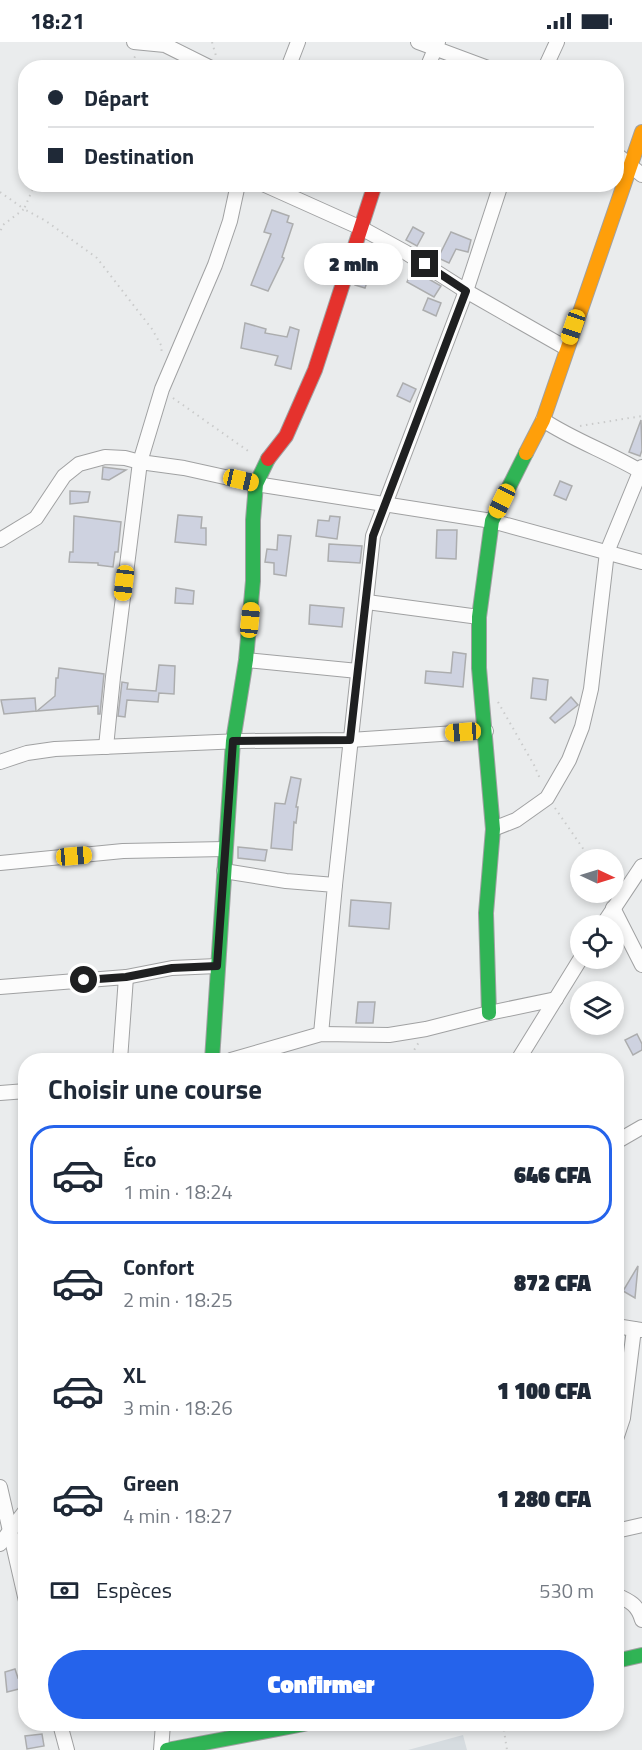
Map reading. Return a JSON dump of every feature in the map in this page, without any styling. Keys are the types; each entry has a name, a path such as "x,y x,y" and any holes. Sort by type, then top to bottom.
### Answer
{"street":[{"path":"134,42 165,45 195,60"},
{"path":"291,60 298,42"},
{"path":"418,42 437,45 470,60"},
{"path":"549,60 557,42"},
{"path":"431,60 437,45"},
{"path":"624,182 642,132"},
{"path":"624,160 642,175"},
{"path":"106,747 140,462 162,389 215,265 230,221 236,192"},
{"path":"281,192 361,228 405,252 466,291 566,348"},
{"path":"212,1053 233,741 246,660 254,581 253,520 256,484 266,463 286,436 315,370 372,192"},
{"path":"321,1034 373,536 466,291 498,192"},
{"path":"489,1013 486,913 493,829 479,668 479,617 492,521 543,420 621,192"},
{"path":"493,829 516,820 548,798 569,760 585,718 591,689 607,552 641,469 543,420"},
{"path":"0,540 36,518 64,477 79,464 105,457 125,458 256,484 492,521 642,562"},
{"path":"367,602 479,617"},
{"path":"246,660 358,671"},
{"path":"0,762 36,751 233,741 350,740 486,731"},
{"path":"0,862 123,851 225,849"},
{"path":"609,915 642,866"},
{"path":"224,871 335,885"},
{"path":"613,908 642,965"},
{"path":"0,987 126,977 172,968 217,966"},
{"path":"522,1053 574,969"},
{"path":"121,1053 126,977"},
{"path":"255,1053 321,1034 389,1035 426,1029 556,999"},
{"path":"0,1093 18,1092"},
{"path":"624,1137 642,1126"},
{"path":"624,1412 638,1329"},
{"path":"0,1486 18,1566"},
{"path":"0,1544 18,1520"},
{"path":"624,1529 642,1525"},
{"path":"624,1599 638,1608 642,1620"},
{"path":"624,1659 642,1655"},
{"path":"62,1731 67,1750"},
{"path":"161,1750 162,1731"},
{"path":"167,1750 267,1731"}],"path":[{"path":"0,192 46,221 97,258 152,328 161,345 162,361"},
{"path":"0,232 3,225 24,209 31,192"},
{"path":"162,389 266,463"},
{"path":"578,427 642,416"},
{"path":"496,697 534,765 548,798 583,849"},
{"path":"412,1053 426,1029"},
{"path":"504,1731 507,1750"}],"shaded area":[{"path":"463,1735 467,1750 408,1750"}],"building":[{"path":"272,210 289,216 287,222 293,224 282,257 284,258 268,291 251,285 271,234 264,232"},
{"path":"413,227 424,233 417,246 406,240"},
{"path":"451,232 471,240 468,252 456,249 449,263 438,258"},
{"path":"362,264 372,267 365,288 355,285"},
{"path":"413,270 441,286 434,297 407,282"},
{"path":"428,298 441,303 436,316 423,310"},
{"path":"245,323 266,329 265,333 287,337 290,327 299,330 291,369 275,365 278,356 241,348"},
{"path":"403,383 416,389 410,402 397,396"},
{"path":"641,420 642,450 640,456 629,452"},
{"path":"103,467 126,470 109,480 102,479"},
{"path":"560,481 572,486 566,500 554,495"},
{"path":"70,491 90,492 88,502 70,504"},
{"path":"178,515 202,517 201,528 206,528 206,545 175,542"},
{"path":"74,516 121,522 118,552 115,552 113,567 98,565 98,563 69,562 70,552 73,552"},
{"path":"330,516 340,517 337,539 316,536 318,520 329,521"},
{"path":"437,530 457,530 456,559 436,558"},
{"path":"278,535 291,536 286,576 274,574 274,563 265,562 267,549 277,550"},
{"path":"329,544 362,546 360,563 328,561"},
{"path":"176,588 194,591 193,604 175,603"},
{"path":"310,605 344,608 342,627 309,624"},
{"path":"453,652 466,654 463,687 425,683 426,671 451,673"},
{"path":"159,665 175,666 174,694 159,693 158,702 127,700 125,717 118,716 122,682 128,683 127,689 156,691"},
{"path":"59,668 104,674 100,714 98,714 98,706 37,711 55,696"},
{"path":"533,678 548,680 546,700 531,698"},
{"path":"571,697 578,705 555,723 550,718"},
{"path":"35,698 36,711 4,714 1,700"},
{"path":"291,777 301,779 292,850 271,848 275,803 285,804"},
{"path":"238,847 267,850 265,861 238,858"},
{"path":"351,900 391,903 389,929 349,926"},
{"path":"358,1002 375,1002 373,1023 356,1023"},
{"path":"637,1034 642,1050 633,1055 625,1040"},
{"path":"638,1266 635,1298 624,1289"},
{"path":"15,1669 18,1689 7,1692 5,1672"},
{"path":"42,1734 44,1746 27,1749 25,1736"}],"traffic: fast":[{"path":"489,1013 486,913 493,829 479,668 479,617 492,521 526,453"},
{"path":"212,1053 233,741 246,660 253,581 253,520 256,484 268,459"},
{"path":"624,1659 642,1655"},
{"path":"167,1750 267,1731"}],"traffic: slow":[{"path":"624,184 642,132"},
{"path":"526,453 543,420 621,192"}],"traffic: jam":[{"path":"268,459 286,436 315,370 372,192"}],"route":[{"path":"84,980 126,977 172,968 217,966 233,741 350,740 373,536 466,291 425,264"}]}
